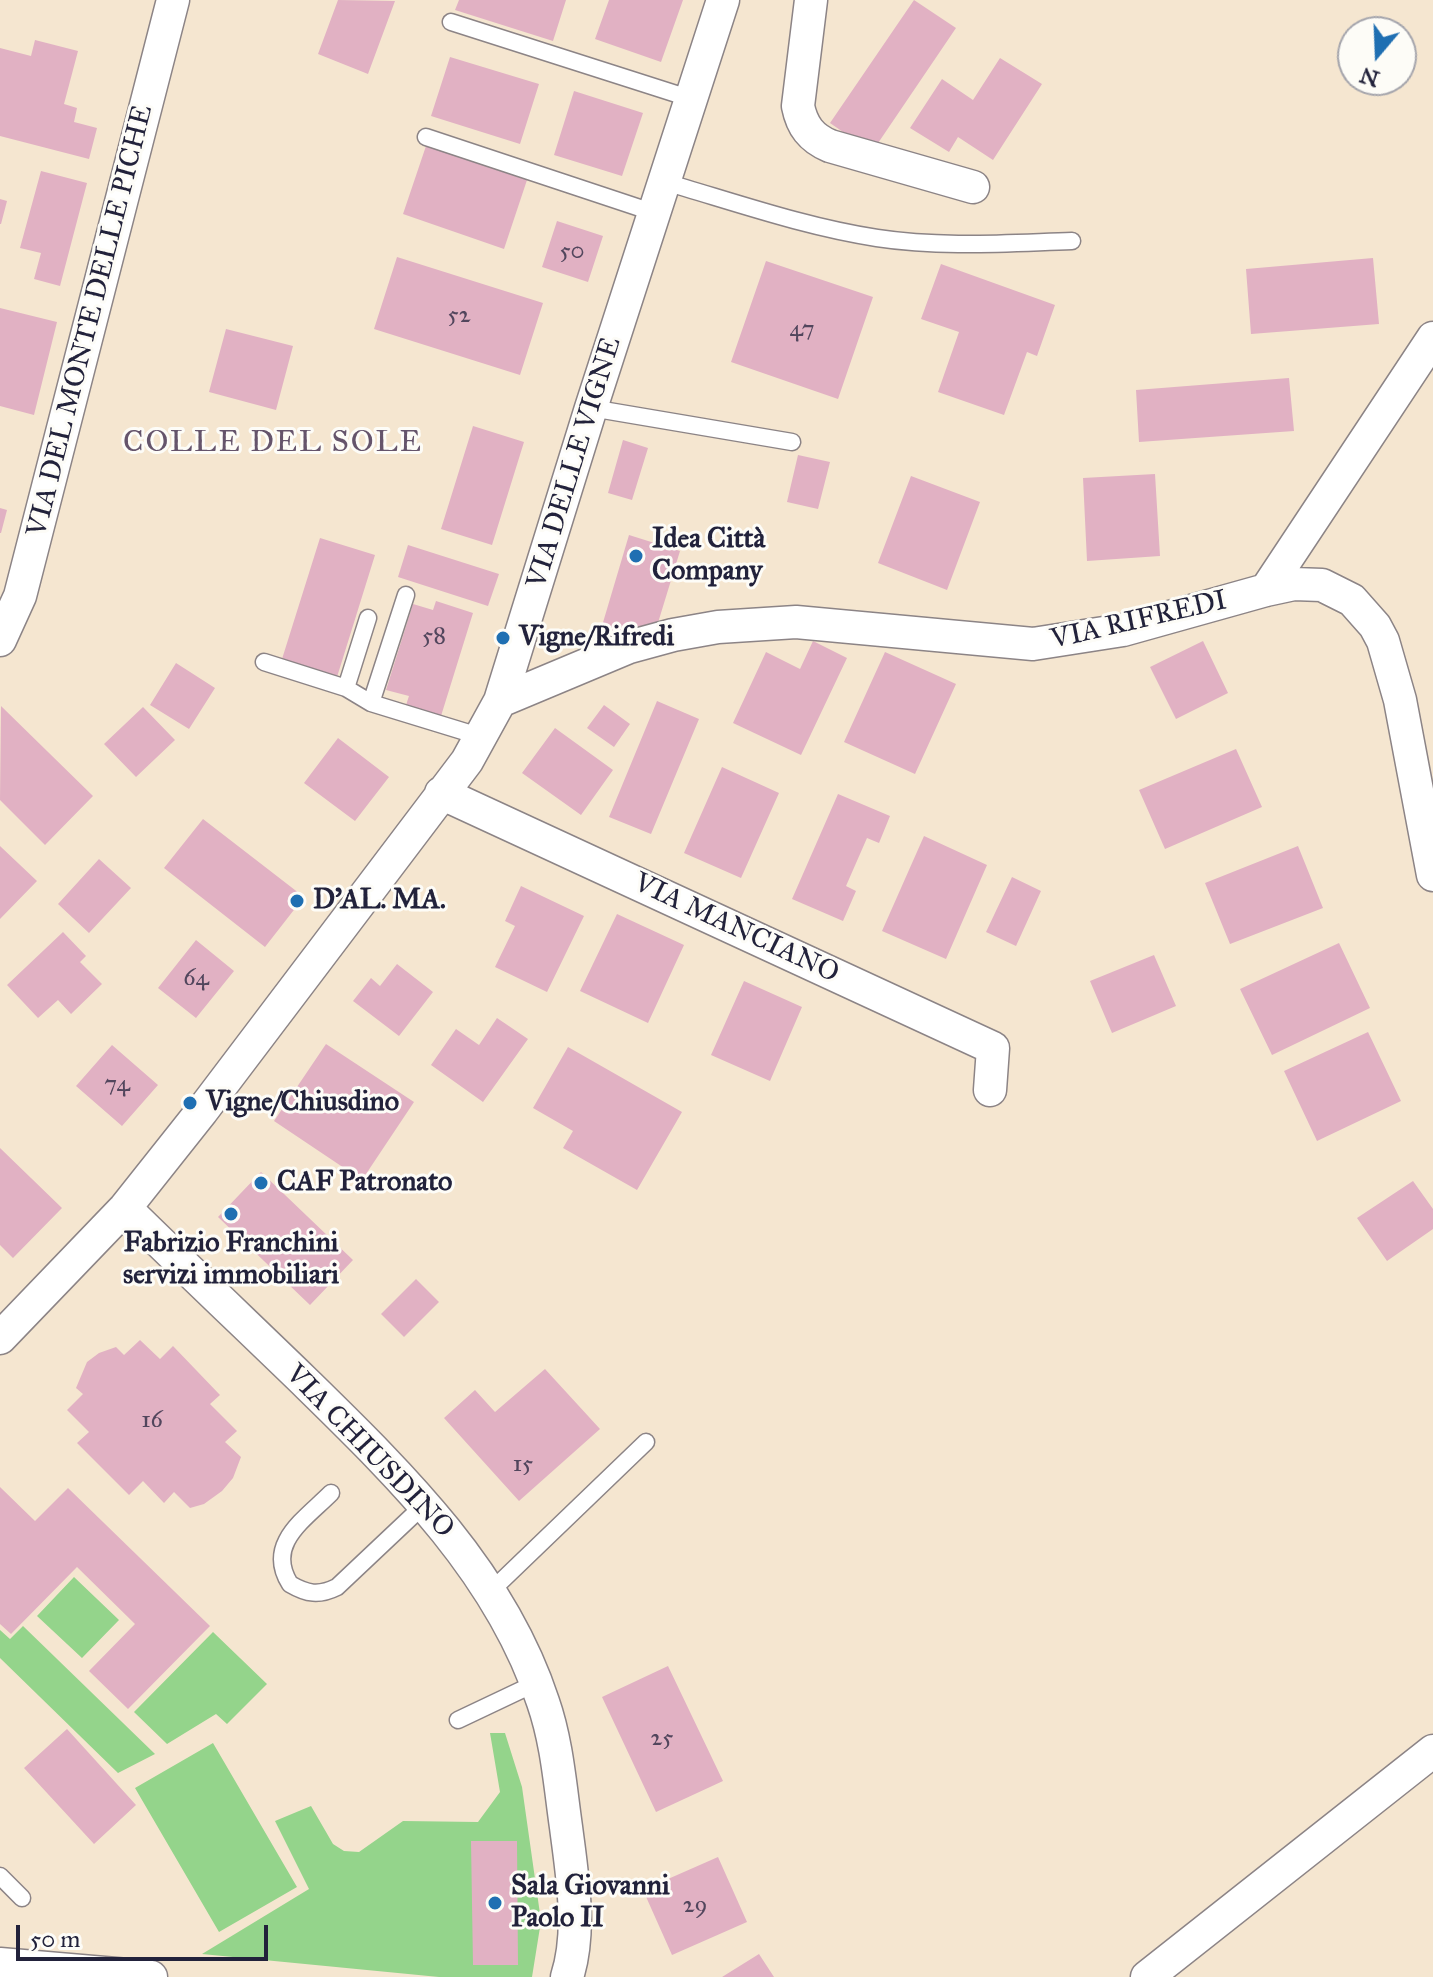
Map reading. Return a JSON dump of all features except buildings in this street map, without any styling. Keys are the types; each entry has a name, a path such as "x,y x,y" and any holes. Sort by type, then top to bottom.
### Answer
{"street":[{"name":"VIA DEL MONTE DELLE PICHE","path":"0,640 20,596 173,0"},
{"name":"VIA DELLE VIGNE","path":"0,1338 125,1208 212,1099 482,737 500,701 723,0"},
{"path":"811,0 798,106 801,119 811,135 830,146 973,187"},
{"path":"1266,590 1433,338"},
{"name":"VIA RIFREDI","path":"500,701 629,647 718,627 796,622 1033,644 1123,630 1294,584 1322,585 1352,600 1375,626 1383,641 1400,700 1433,875"},
{"name":"VIA MANCIANO","path":"441,793 993,1048 990,1090"},
{"name":"VIA CHIUSDINO","path":"125,1208 378,1453 425,1504 490,1592 536,1683 544,1703 554,1749 570,1859 573,1926 567,1977"},
{"path":"1147,1977 1433,1751"},
{"path":"0,1964 151,1977"}],"lane":[{"path":"451,22 692,99"},
{"path":"426,137 655,213"},
{"path":"665,182 828,228 875,238 947,245 1072,241"},
{"path":"591,408 792,442"},
{"path":"371,703 406,595"},
{"path":"346,688 368,618"},
{"path":"264,662 346,688 371,703 482,737"},
{"path":"490,1592 646,1442"},
{"path":"331,1493 288,1537 279,1563 290,1584 314,1594 337,1587 425,1504"},
{"path":"458,1720 536,1683"},
{"path":"0,1876 22,1898"}],"green space":[{"path":"74,1577 119,1620 82,1658 37,1616"},
{"path":"23,1626 155,1754 118,1773 0,1658 0,1630 10,1639"},
{"path":"213,1632 267,1684 227,1724 216,1714 167,1744 134,1712"},
{"path":"490,1733 505,1733 522,1787 541,1921 532,1977 439,1977 202,1954 309,1889 275,1821 311,1806 333,1844 344,1851 359,1852 403,1821 478,1822 500,1792"},
{"path":"213,1743 297,1887 219,1932 135,1788"}],"place":[{"name":"Idea Città Company","path":"636,556"},
{"name":"Vigne/Rifredi","path":"503,638"},
{"name":"D'AL. MA.","path":"297,901"},
{"name":"Vigne/Chiusdino","path":"190,1103"},
{"name":"CAF Patronato","path":"261,1183"},
{"name":"Fabrizio Franchini servizi immobiliari","path":"231,1214"},
{"name":"Sala Giovanni Paolo II","path":"495,1903"}],"district":[{"name":"COLLE DEL SOLE","path":"273,444"}]}
